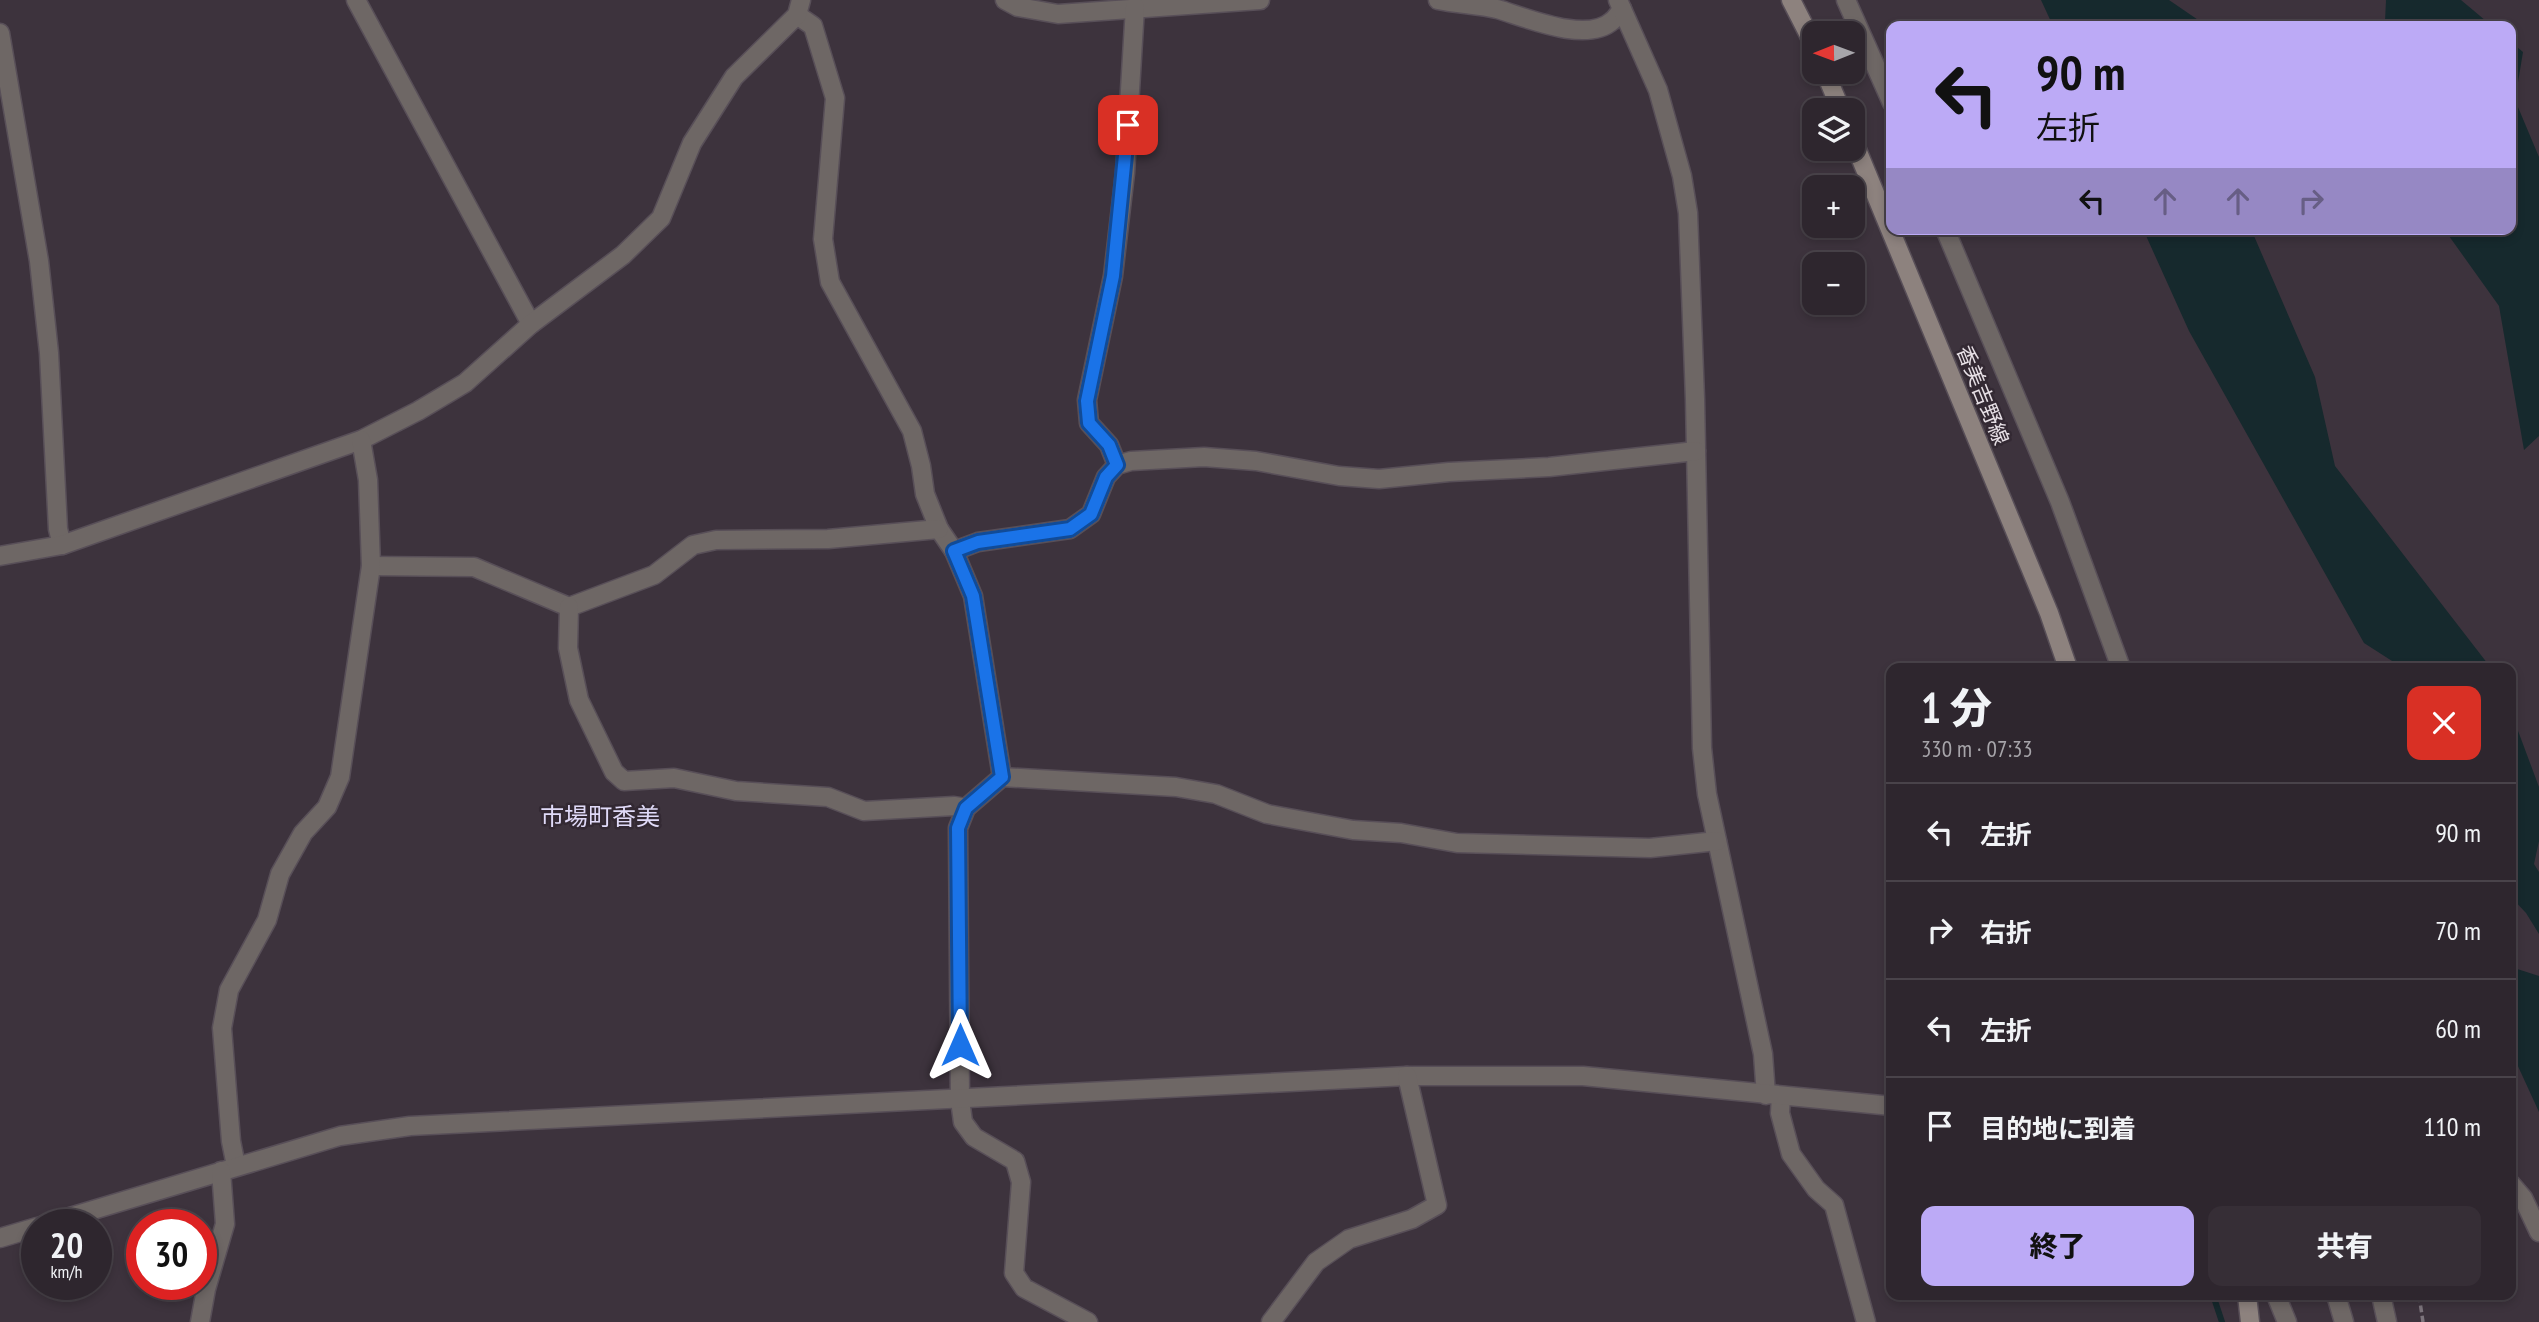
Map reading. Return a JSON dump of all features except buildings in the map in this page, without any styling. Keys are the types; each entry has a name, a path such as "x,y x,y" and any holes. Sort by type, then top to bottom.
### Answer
{"main road":[{"path":"1791,0 1802,22"},
{"name":"香美吉野線","path":"1862,161 1886,220"},
{"name":"香美吉野線","path":"1892,235 2049,613 2066,663"},
{"path":"2248,1300 2250,1322"}],"street":[{"path":"356,0 531,324"},
{"path":"1005,0 1018,7 1058,13 1261,0"},
{"path":"1438,0 1464,6 1493,8 1553,26 1583,31 1610,23 1620,4"},
{"path":"1846,0 1886,90"},
{"path":"1620,4 1658,90 1682,176 1688,213 1702,748 1707,794 1763,1054 1791,1154 1816,1189 1834,1205 1866,1322"},
{"path":"1117,465 1109,445 1089,423 1087,401 1115,263 1125,173 1135,7"},
{"path":"0,556 62,545 360,440 418,411 465,383 531,324 623,255 661,218 692,143 734,77 799,8 813,26 835,98 823,239 830,282 912,431 925,494 939,529 954,551 973,596 1002,777"},
{"path":"0,33 39,261 49,353 58,529 62,545"},
{"path":"1948,235 2060,502 2119,663"},
{"path":"200,1322 206,1289 225,1224 231,1141 222,1028 229,990 267,920 280,874 303,833 327,807 340,777 371,566 368,481 360,440"},
{"path":"954,551 978,542 1070,529 1091,514 1106,477 1117,465 1131,461 1204,457 1256,461 1339,476 1378,479 1549,467 1696,451"},
{"path":"371,566 474,567 569,607 654,575 693,545 716,540 828,539 939,529"},
{"path":"569,607 568,648 579,700 614,772 624,781 674,778 736,791 828,797 864,811 954,806 966,808"},
{"path":"1088,1322 1024,1288 1014,1273 1021,1182 1015,1161 974,1137 963,1122 960,1100 958,828 966,808 1002,777 1176,787 1216,794 1267,814 1353,830 1401,832 1457,843 1650,848 1717,841"},
{"path":"96,1209 340,1136 410,1126 1407,1076 1583,1076 1886,1105"},
{"path":"1271,1322 1316,1262 1349,1239 1412,1219 1437,1205 1407,1076"},
{"path":"2516,1190 2523,1198 2539,1231"},
{"path":"0,1238 21,1232"},
{"path":"2278,1300 2287,1322"},
{"path":"2337,1300 2344,1322"},
{"path":"2382,1300 2387,1322"}],"path":[{"path":"2419,1300 2423,1322"}],"shaded area":[{"path":"2041,0 2169,0 2200,21 2051,21"},
{"path":"2386,0 2461,0 2486,21 2385,21"},
{"path":"2516,46 2523,52 2516,94"},
{"path":"2516,102 2539,157 2539,436 2524,450 2499,306 2448,235 2516,235"},
{"path":"2146,235 2254,235 2315,377 2335,466 2487,663 2395,663 2364,643 2189,331"},
{"path":"2516,725 2539,787 2539,841 2534,864 2539,872 2539,934 2516,902"},
{"path":"2516,969 2539,976 2539,1112 2516,1062"}],"waterway":[{"path":"2215,1300 2222,1322"}],"district":[{"name":"市場町香美","path":"600,816"}],"route":[{"path":"960,1045 958,828 966,808 1002,777 973,596 954,551 978,542 1070,529 1091,514 1106,477 1117,465 1109,445 1089,423 1087,401 1113,276 1128,125"}]}
